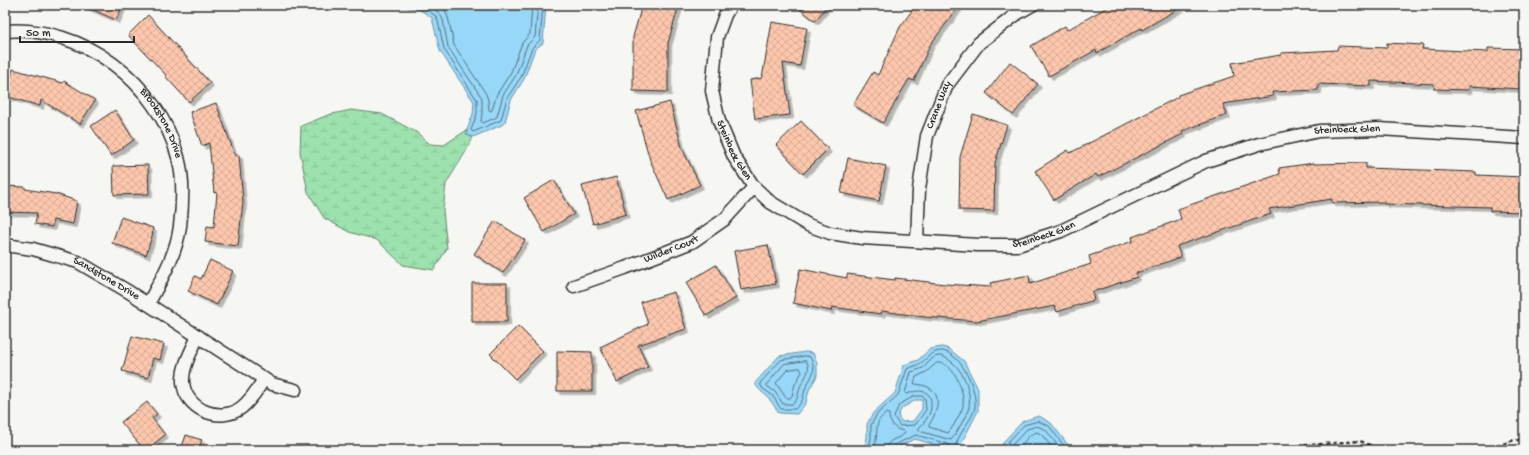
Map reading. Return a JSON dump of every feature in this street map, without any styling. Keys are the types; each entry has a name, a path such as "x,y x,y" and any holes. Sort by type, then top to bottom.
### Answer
{"street":[{"name":"Steinbeck Glen","path":"731,5 725,15 718,37 712,90 719,121 734,157 754,187 770,202 808,225 830,233 862,238 978,245 1018,245 1062,231 1206,161 1258,144 1319,131 1379,129 1524,138"},
{"name":"Crane Way","path":"917,241 920,189 927,136 947,85 980,44 1018,13 1032,5"},
{"name":"Brookstone Drive","path":"5,31 32,32 54,36 76,42 101,55 125,73 150,101 167,129 177,156 182,176 180,228 171,257 148,304"},
{"name":"Wilder Court","path":"574,286 692,242 725,219 754,187"},
{"name":"Sandstone Drive","path":"5,245 33,249 78,262 148,304 272,384 295,390"},
{"path":"198,336 184,369 183,381 185,392 190,402 197,408 218,414 230,413 241,408 264,379"}],"path":[{"path":"1476,450 1492,448 1514,440 1524,440"},
{"path":"1277,450 1309,445 1360,441 1382,450"}],"green space":[{"path":"351,110 382,114 416,132 430,144 444,145 467,130 467,135 473,137 446,184 443,211 447,248 434,270 403,265 377,240 349,232 324,218 308,192 300,152 301,126 328,115"}],"water":[{"path":"380,5 546,5 543,43 535,49 524,79 511,100 505,122 502,125 473,137 467,135 467,130 473,114 474,102 440,51 432,18 419,9"},
{"path":"942,347 949,349 964,361 978,389 978,411 958,450 953,450 915,439 891,450 863,450 867,438 867,424 874,412 895,393 904,365 918,360 930,349","holes":["916,400 922,400 922,409 913,421 902,422 898,416 902,408"]},
{"path":"806,352 813,353 817,363 817,376 809,390 806,403 797,414 779,413 768,397 755,383 779,356"},
{"path":"1039,416 1051,423 1072,450 1002,450 1001,447 1004,441 1023,421"}],"building":[{"path":"82,5 123,5 116,20"},
{"path":"642,5 679,5 668,43 668,92 633,91 633,37"},
{"path":"795,5 828,5 815,21"},
{"path":"916,5 960,5 930,45 914,81 909,79 883,123 853,105 873,72 878,75 900,27"},
{"path":"1111,5 1185,5 1142,30 1141,28 1097,53 1096,50 1049,76 1031,46 1065,26 1067,30"},
{"path":"148,15 210,83 189,102 128,35"},
{"path":"772,22 807,28 800,66 783,63 790,115 755,119 750,80 762,78"},
{"path":"1387,43 1423,45 1422,49 1488,52 1488,48 1523,49 1521,89 1469,86 1469,90 1434,89 1434,84 1371,81 1371,86 1318,84 1318,90 1272,92 1273,96 1223,104 1227,115 1182,131 1183,134 1098,177 1096,174 1054,200 1035,171 1068,150 1070,153 1178,97 1178,95 1234,76 1232,63 1281,55 1281,53 1337,50 1338,46 1387,48"},
{"path":"1010,62 1038,84 1013,115 986,93"},
{"path":"13,69 63,83 64,81 95,100 80,124 41,100 40,106 5,96"},
{"path":"670,102 682,148 700,185 668,200 650,160 636,111"},
{"path":"216,103 235,155 239,155 243,202 238,246 205,242 207,226 214,227 217,192 214,193 209,143 202,146 190,112"},
{"path":"115,110 134,140 111,156 91,126"},
{"path":"973,114 1007,125 995,163 994,211 959,210 960,157"},
{"path":"801,121 828,149 803,174 776,145"},
{"path":"848,158 886,166 879,201 841,193"},
{"path":"1314,163 1366,163 1366,168 1476,172 1476,175 1524,177 1524,212 1490,211 1490,207 1384,204 1384,202 1332,203 1332,199 1269,209 1271,214 1177,246 1181,257 1136,273 1137,277 1092,292 1094,300 1057,312 1055,306 977,321 924,317 882,311 881,314 832,307 831,311 793,303 800,269 847,278 847,274 895,280 895,278 945,284 991,287 990,283 1029,275 1030,284 1091,264 1089,256 1133,241 1132,237 1181,219 1178,209 1280,174 1279,168"},
{"path":"148,165 149,194 114,195 113,166"},
{"path":"616,177 626,214 593,224 582,186"},
{"path":"554,180 574,214 544,232 524,198"},
{"path":"5,186 25,187 25,189 56,194 77,201 73,224 53,220 52,227 35,224 37,213 5,212"},
{"path":"121,217 153,228 153,233 146,255 112,243"},
{"path":"495,221 525,240 503,273 474,254"},
{"path":"768,245 776,284 741,290 734,251"},
{"path":"210,260 233,271 217,305 188,291 195,276 201,279"},
{"path":"716,265 736,298 706,316 686,283"},
{"path":"472,283 507,283 507,322 472,322"},
{"path":"674,292 686,329 638,345 648,367 617,382 600,347 648,324 641,302"},
{"path":"518,326 543,351 515,379 490,354"},
{"path":"132,336 164,344 160,360 153,358 148,378 122,371"},
{"path":"557,351 592,352 592,391 557,391"},
{"path":"147,402 157,414 152,418 165,435 144,450 121,422"},
{"path":"186,435 202,440 198,450 181,450"}]}
